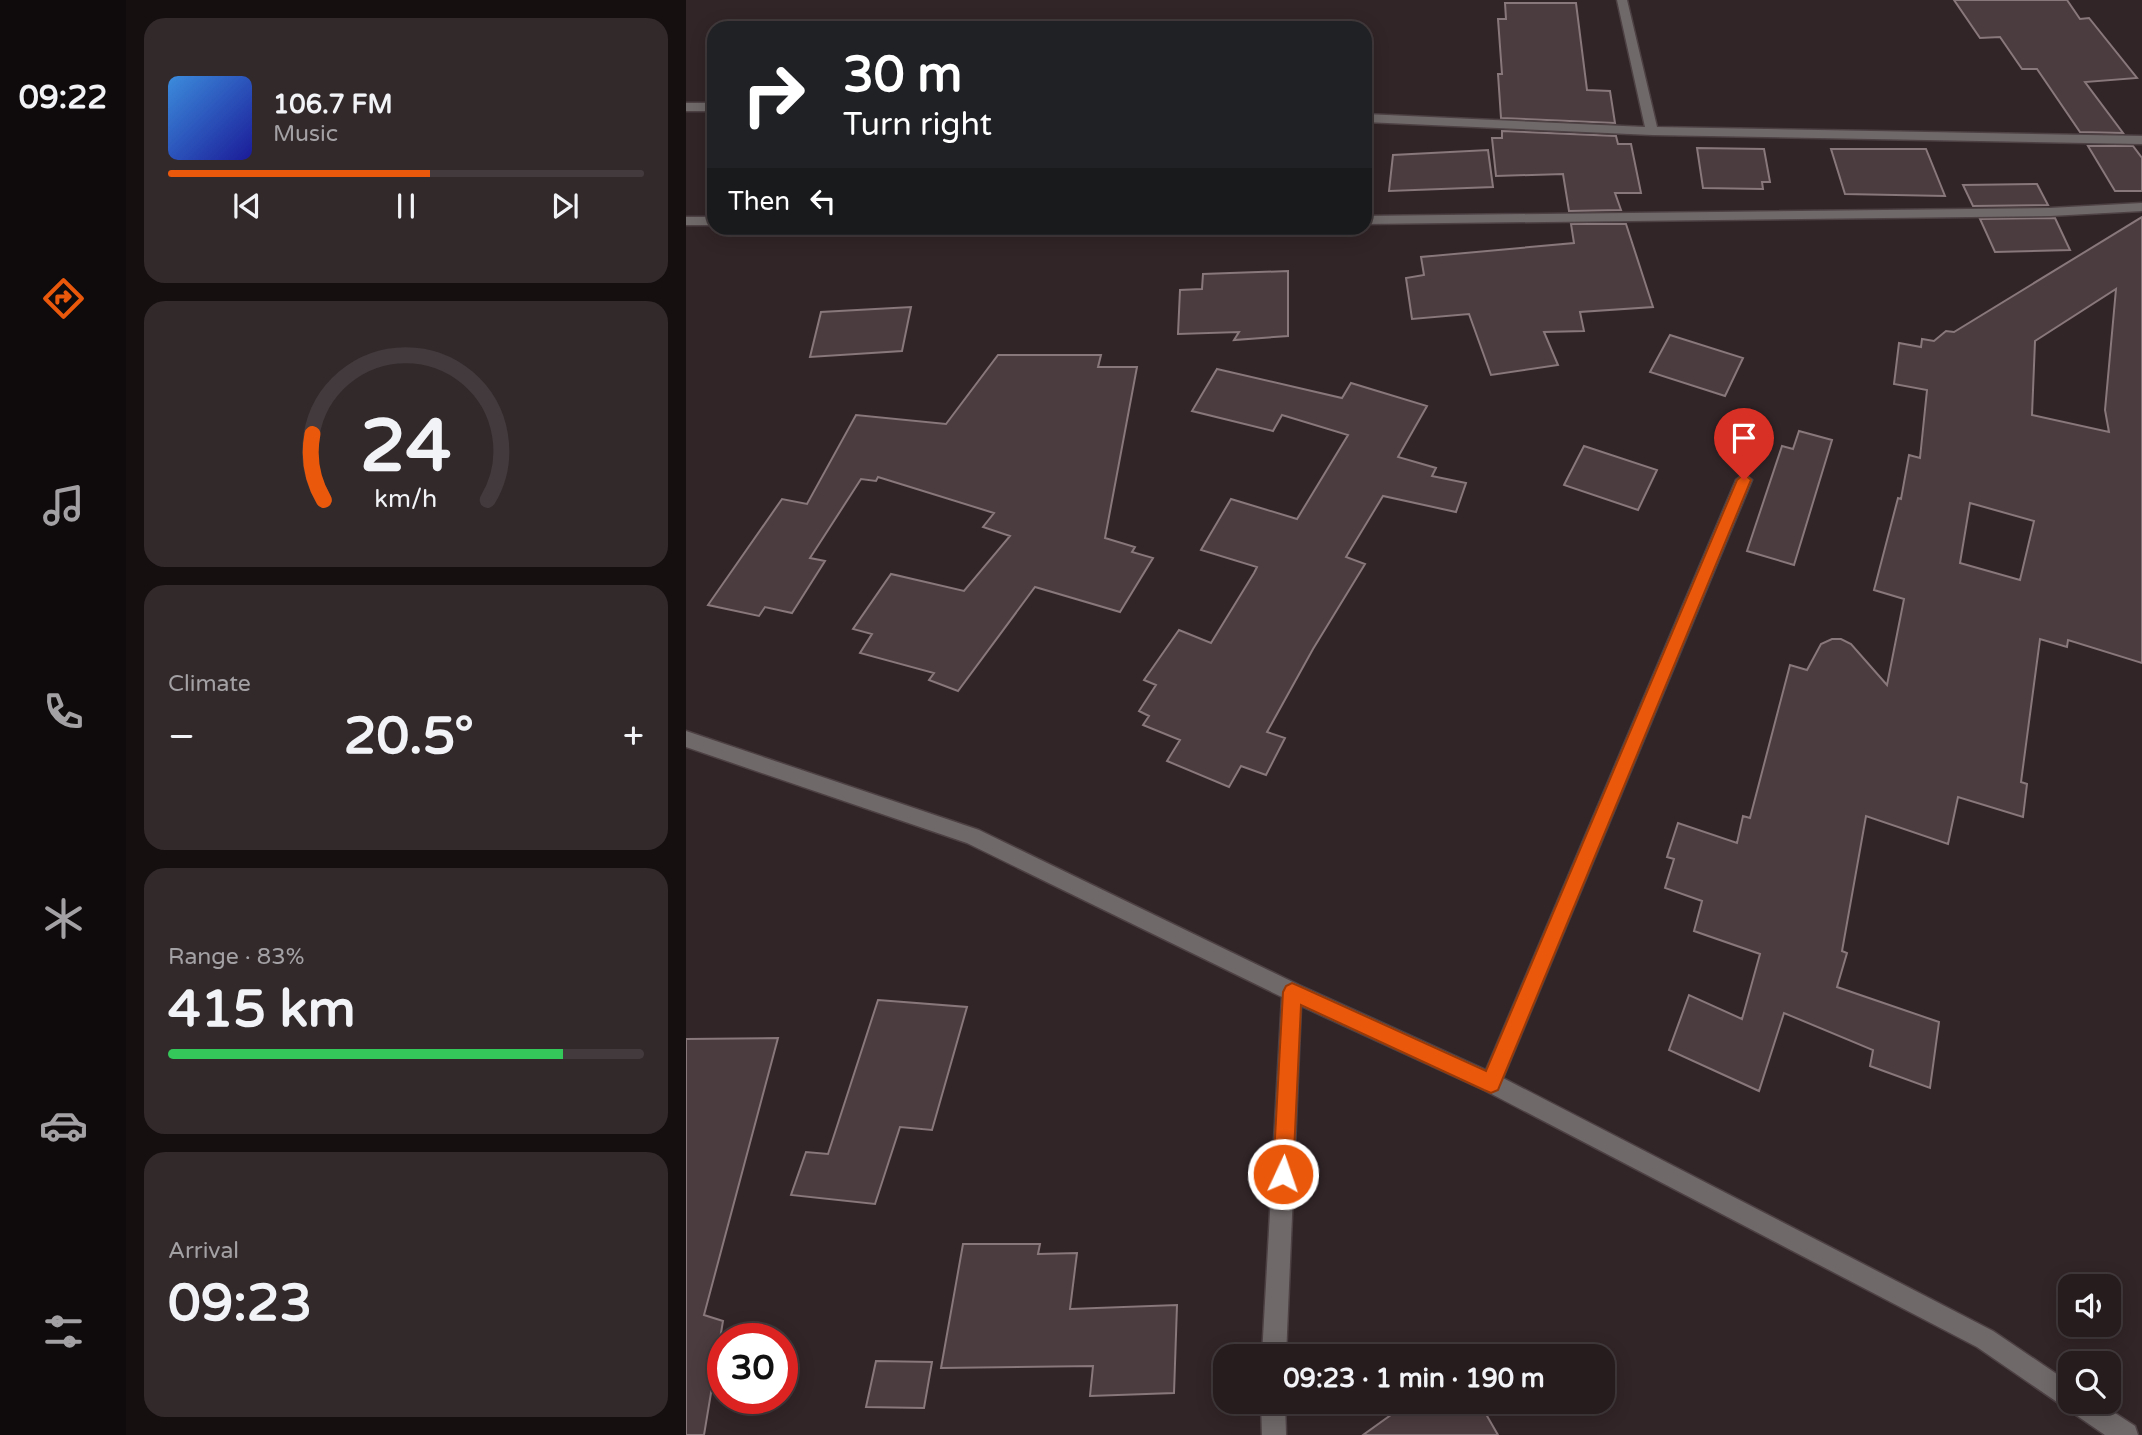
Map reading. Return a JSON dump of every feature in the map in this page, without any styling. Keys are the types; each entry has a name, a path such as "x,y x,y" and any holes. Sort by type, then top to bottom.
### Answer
{"street":[{"path":"1622,0 1652,131"},
{"path":"686,107 707,107"},
{"path":"1372,118 1652,131 2142,140"},
{"path":"1372,220 2050,212 2142,207"},
{"path":"686,221 707,221"},
{"path":"1491,1083 1744,480"},
{"path":"686,739 972,836 1292,992 1491,1083 1985,1339 2058,1389"},
{"path":"1275,1344 1292,992"},
{"path":"1273,1414 1273,1435"},
{"path":"2095,1414 2126,1435"}],"building":[{"path":"1954,0 2067,0 2080,19 2089,18 2137,78 2085,82 2123,133 2080,132 2037,69 2022,69 2000,37 1980,38"},
{"path":"1505,3 1576,3 1587,90 1610,91 1615,123 1501,118 1498,74 1502,74 1498,19 1506,19"},
{"path":"1502,131 1616,136 1618,144 1631,144 1641,193 1615,193 1621,210 1569,211 1563,174 1496,176 1492,138 1502,138"},
{"path":"2088,146 2133,146 2142,158 2142,191 2115,191"},
{"path":"1697,148 1764,149 1770,182 1762,182 1763,189 1703,188"},
{"path":"1831,149 1926,149 1945,196 1845,194"},
{"path":"1488,150 1493,187 1389,191 1393,155"},
{"path":"2037,184 2048,205 1973,206 1963,185"},
{"path":"2142,217 2142,663 2068,640 2067,647 2040,639 2021,782 2027,784 2023,817 1958,797 1948,844 1866,816 1842,951 1847,953 1837,987 1939,1022 1930,1088 1870,1066 1873,1050 1784,1013 1759,1091 1669,1050 1689,995 1742,1019 1760,954 1694,931 1702,901 1665,888 1674,859 1667,857 1678,823 1737,843 1743,816 1750,818 1790,665 1807,670 1821,644 1832,639 1841,639 1851,644 1887,685 1904,599 1874,590 1898,498 1901,499 1909,455 1920,458 1927,390 1894,384 1899,343 1921,347 1922,339 1934,341 1946,331 1954,332","holes":["2116,289 2105,410 2109,432 2032,415 2035,341","1970,503 2034,521 2020,580 1960,563"]},
{"path":"2055,218 2070,250 1995,252 1980,219"},
{"path":"1571,224 1626,224 1653,307 1580,312 1584,331 1544,332 1558,365 1491,375 1469,314 1412,319 1406,278 1424,275 1421,257 1574,243"},
{"path":"1288,271 1288,336 1234,340 1239,332 1178,334 1180,290 1202,289 1203,274"},
{"path":"911,307 902,351 810,357 821,312"},
{"path":"1670,335 1743,358 1725,396 1650,372"},
{"path":"998,355 1101,355 1098,367 1137,367 1105,538 1135,547 1132,552 1153,558 1120,612 1035,587 958,691 929,680 934,673 860,653 872,634 853,629 891,574 964,591 1010,536 983,527 994,513 878,477 876,481 861,479 810,558 825,561 792,613 765,607 759,616 708,605 782,499 807,504 856,415 946,424"},
{"path":"1217,369 1342,398 1351,383 1427,406 1398,457 1436,468 1432,476 1466,483 1456,512 1383,496 1346,557 1365,564 1267,732 1285,738 1266,775 1241,766 1229,787 1167,761 1180,740 1143,725 1149,716 1139,711 1156,685 1144,680 1179,630 1211,643 1257,567 1201,550 1231,499 1297,519 1348,435 1282,415 1273,431 1192,411"},
{"path":"1799,431 1832,440 1794,565 1747,551 1782,446 1793,449"},
{"path":"1584,446 1657,470 1638,510 1564,485"},
{"path":"878,1000 967,1007 932,1130 900,1127 875,1204 791,1195 806,1152 828,1154"},
{"path":"778,1038 704,1315 723,1321 707,1323 708,1414 704,1435 686,1435 686,1039"},
{"path":"963,1244 1040,1244 1038,1254 1077,1253 1070,1309 1177,1305 1174,1393 1090,1396 1093,1366 941,1368"},
{"path":"876,1361 932,1362 924,1408 866,1407"},
{"path":"1392,1414 1486,1414 1498,1435 1363,1435"}],"route":[{"path":"1283,1174 1292,992 1491,1083 1744,480"}]}
